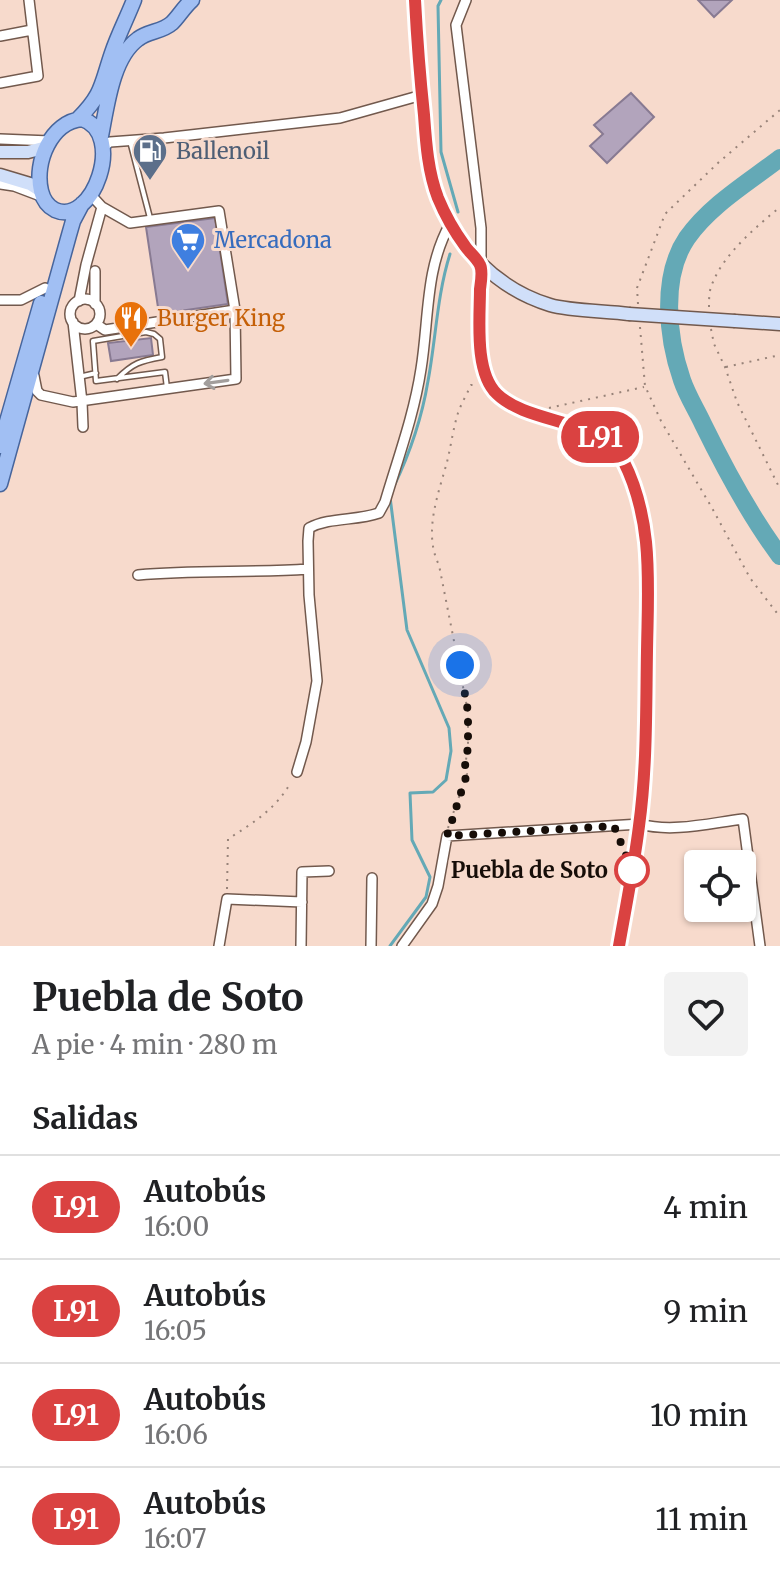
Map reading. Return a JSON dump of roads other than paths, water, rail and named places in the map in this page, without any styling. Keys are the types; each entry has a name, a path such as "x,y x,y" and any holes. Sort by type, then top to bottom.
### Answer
{"main road":[{"path":"176,19 178,0"},
{"path":"5,442 34,365 73,221 100,171 108,101 121,57 137,39 167,27 192,0"},
{"path":"415,0 427,153 432,179 450,224 481,266 525,295 553,306 634,315 780,324"},
{"path":"134,1 133,9 138,21 149,28 161,29"},
{"path":"42,194 40,168 48,144 62,126 78,119 100,91 112,52 134,1"},
{"path":"78,119 91,122 102,142"},
{"path":"0,152 28,152 48,144"},
{"path":"0,175 30,184 42,194 49,207 58,211 74,211 86,199"},
{"path":"0,483 5,442 63,228 58,211"},
{"path":"481,266 481,356 489,385 497,395 511,403 611,444 625,463 643,519 649,568 645,744 640,824 619,946"}],"street":[{"path":"0,83 38,76 29,0"},
{"path":"466,0 456,25 481,228 481,266"},
{"path":"0,36 32,30"},
{"path":"102,142 340,118 422,95"},
{"path":"0,139 48,144"},
{"path":"0,184 42,194"},
{"path":"34,365 35,385 41,395 73,402 236,379 235,310 219,211 130,223 86,199"},
{"path":"79,301 102,207"},
{"path":"297,772 317,681 308,569 309,528 318,523 365,518 379,513 385,502 411,417 422,368 427,303 440,242 450,224"},
{"path":"73,322 83,329 96,324 99,312 95,304 95,271"},
{"path":"0,300 21,300 45,288"},
{"path":"83,427 70,311 79,301 88,300 95,304"},
{"path":"96,324 105,330 235,310"},
{"path":"138,575 308,569"},
{"path":"402,946 432,904 447,836 640,824 650,827 688,826 743,819 760,946"},
{"path":"301,946 302,872 329,871"},
{"path":"371,946 372,878"},
{"path":"219,946 227,899 302,902"}],"lane":[{"path":"130,141 151,220"},
{"path":"117,379 138,362 162,357 160,339 146,332 93,341 96,381 117,379 165,372 168,389"},
{"path":"79,377 96,373"}],"waterway":[{"path":"441,0 438,6 441,152 458,212"},
{"path":"780,158 718,205 687,238 673,270 669,307 673,345 686,391 738,492 780,556"},
{"path":"394,486 422,408 450,254"},
{"path":"390,497 407,630 449,728 451,751 446,780 433,792 410,793 412,840 430,877 426,897 390,946"}],"place":[{"name":"Ballenoil","path":"150,182"},
{"name":"Mercadona","path":"188,271"},
{"name":"Burger King","path":"131,349"},
{"name":"Puebla de Soto","path":"632,870"}]}
